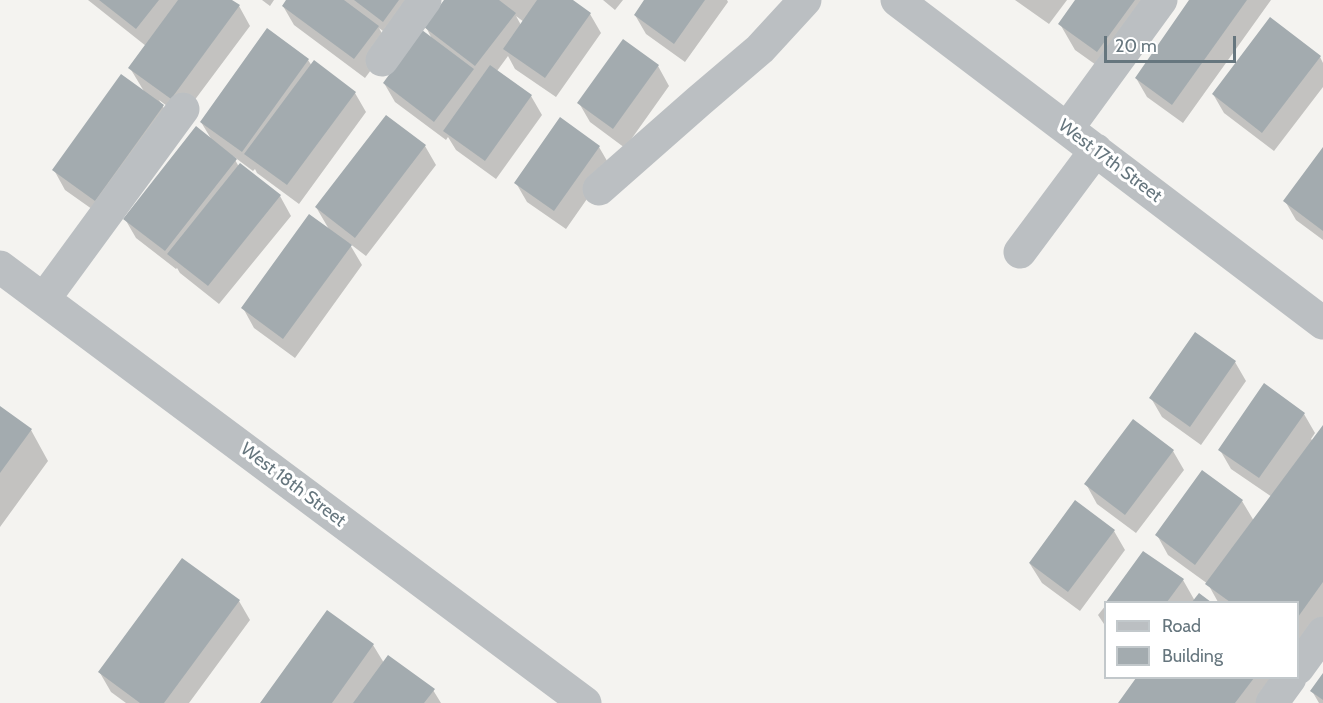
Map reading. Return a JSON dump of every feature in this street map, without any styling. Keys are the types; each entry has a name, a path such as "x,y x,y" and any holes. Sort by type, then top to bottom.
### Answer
{"street":[{"path":"382,60 425,0"},
{"path":"598,189 760,49 805,0"},
{"name":"West 17th Street","path":"897,0 1323,323"},
{"path":"1067,129 1161,0"},
{"path":"44,299 183,108"},
{"path":"1020,252 1096,150"},
{"name":"West 18th Street","path":"0,267 585,703"},
{"path":"1299,667 1323,633"},
{"path":"1272,703 1289,679"}],"building":[{"path":"99,0 159,0 136,29"},
{"path":"178,0 232,0 240,5 171,99 128,68"},
{"path":"286,0 344,0 379,26 354,59 282,6"},
{"path":"354,0 399,0 383,22"},
{"path":"444,0 499,0 516,13 475,66 424,27"},
{"path":"537,0 573,0 591,13 545,78 503,49"},
{"path":"644,0 705,0 674,44 634,15"},
{"path":"1075,0 1135,0 1097,52 1058,24"},
{"path":"1189,0 1247,0 1172,105 1135,78"},
{"path":"1270,17 1321,56 1262,133 1212,94"},
{"path":"267,28 309,59 242,152 200,122"},
{"path":"422,30 474,69 434,122 383,83"},
{"path":"623,39 659,65 613,129 577,103"},
{"path":"314,60 356,92 287,185 244,154"},
{"path":"490,65 532,95 485,161 443,131"},
{"path":"121,74 164,105 95,201 52,170"},
{"path":"386,115 426,145 355,238 315,207"},
{"path":"560,117 600,146 554,211 514,183"},
{"path":"196,126 237,159 165,251 123,219"},
{"path":"1323,147 1323,231 1283,201"},
{"path":"240,163 281,195 208,286 167,254"},
{"path":"309,214 352,245 283,339 241,308"},
{"path":"1195,332 1236,361 1190,427 1149,398"},
{"path":"1264,383 1305,413 1259,478 1218,450"},
{"path":"0,406 32,429 0,473"},
{"path":"1133,419 1174,450 1125,515 1084,484"},
{"path":"1323,425 1323,582 1299,616 1299,601 1229,601 1205,584"},
{"path":"1202,470 1243,500 1195,565 1155,535"},
{"path":"1075,500 1115,530 1068,592 1029,563"},
{"path":"1143,551 1184,579 1168,601 1107,601"},
{"path":"182,558 240,600 164,703 140,703 98,672"},
{"path":"1199,593 1210,601 1193,601"},
{"path":"327,610 374,644 332,703 260,703"},
{"path":"388,655 435,689 424,703 353,703"},
{"path":"1323,673 1323,700 1310,691"},
{"path":"1135,679 1253,679 1235,703 1118,703"}]}
